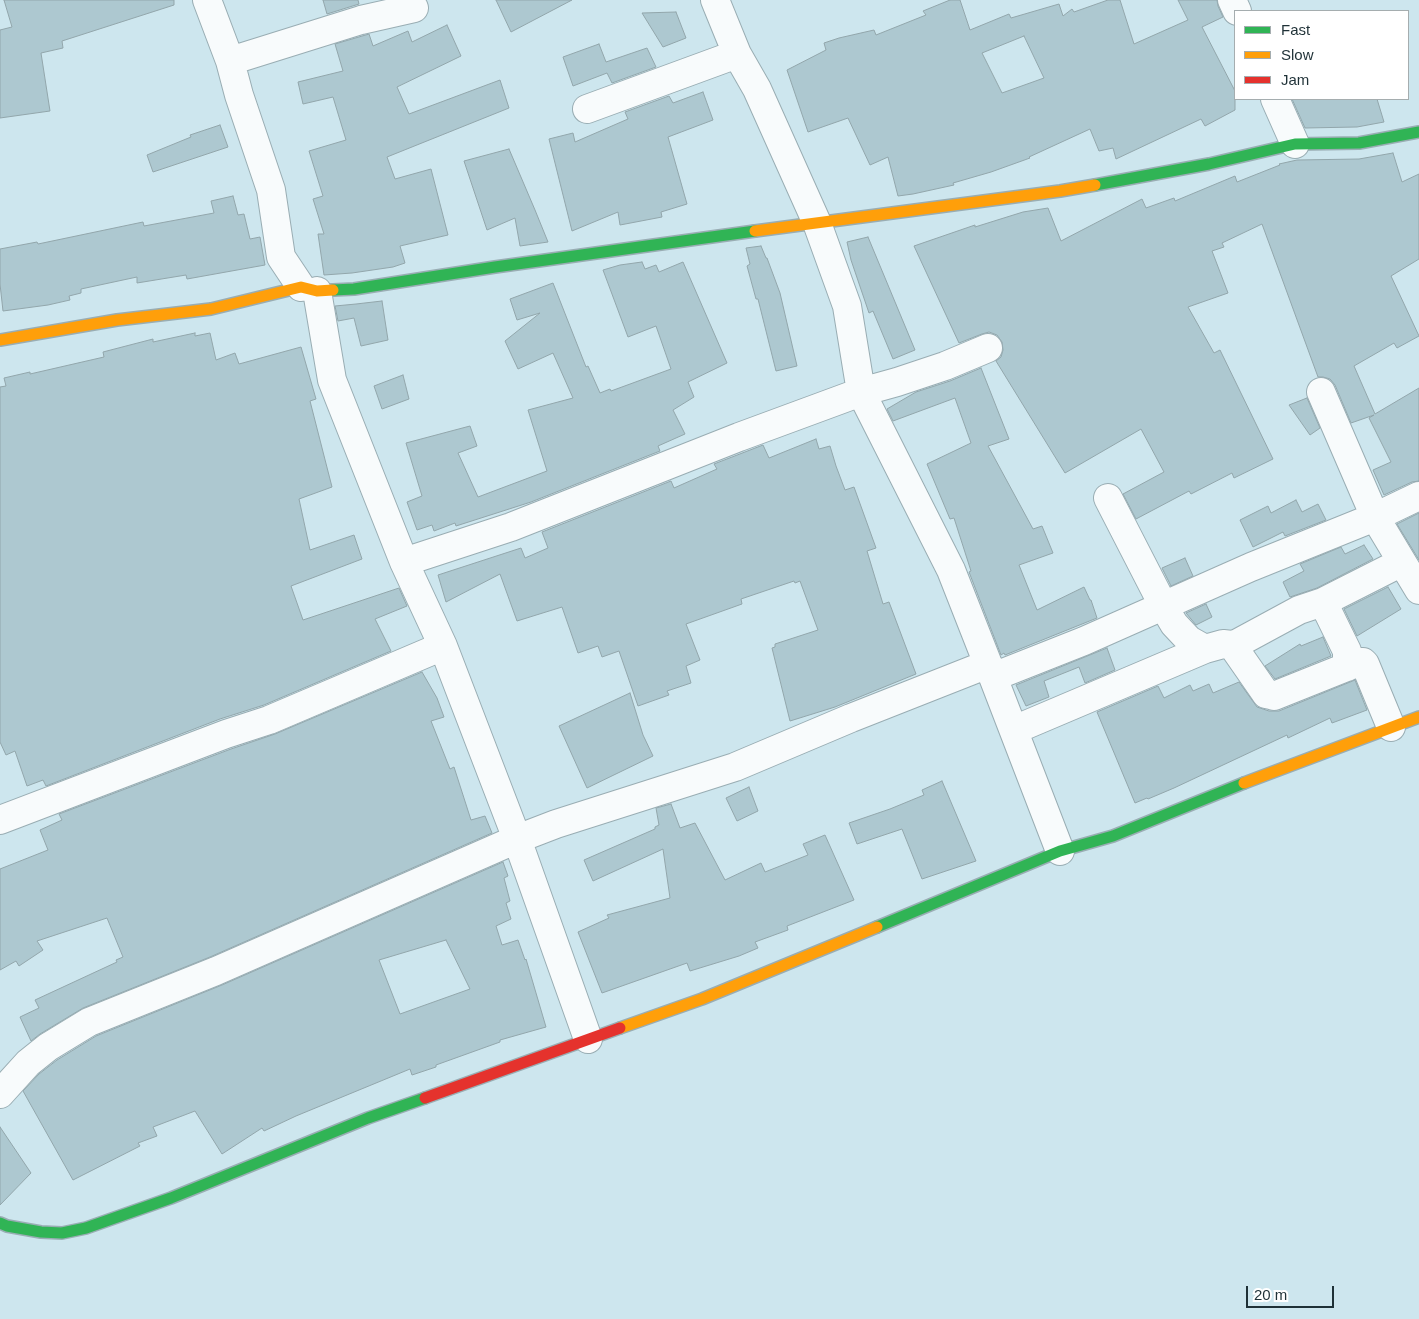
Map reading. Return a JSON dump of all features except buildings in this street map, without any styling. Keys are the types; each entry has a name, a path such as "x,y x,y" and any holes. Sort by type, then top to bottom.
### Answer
{"street":[{"path":"207,0 230,61 244,112 271,190 282,257 309,289 332,380 404,562 443,646 517,839 588,1039"},
{"path":"715,0 737,54 757,89 817,223 847,306 861,392 951,570 1060,851"},
{"path":"230,61 361,20 414,8"},
{"path":"587,109 737,54"},
{"path":"1275,100 1295,144"},
{"path":"0,340 117,320 211,309 309,289 354,289 676,241 1072,189 1208,164 1295,144 1359,143 1419,132"},
{"path":"404,562 512,527 730,441 861,392 905,380 945,366 988,348"},
{"path":"1321,392 1375,517 1419,590"},
{"path":"0,1094 28,1063 89,1022 216,971 517,839 556,824 735,767 851,718 991,670 1084,641 1251,567 1375,517 1419,496"},
{"path":"1108,498 1174,624 1189,640 1205,649"},
{"path":"1014,730 1205,649 1223,644 1232,645 1299,610 1323,602 1402,562"},
{"path":"1323,602 1347,651 1347,667"},
{"path":"1232,645 1266,694 1274,696 1363,662 1391,727"},
{"path":"0,820 226,734 269,720 443,646"},
{"path":"0,1223 41,1232 62,1233 86,1228 170,1198 368,1118 702,999 1060,851 1113,836 1264,775 1419,717"}],"traffic: fast":[{"path":"1095,185 1209,164 1295,144 1359,143 1419,132"},
{"path":"333,290 354,289 495,267 755,231"},
{"path":"877,927 1060,851 1113,836 1244,783"},
{"path":"0,1223 41,1232 62,1233 86,1228 171,1198 368,1118 425,1098"}],"traffic: slow":[{"path":"755,231 1095,185"},
{"path":"0,340 117,320 211,309 301,287 317,291 333,290"},
{"path":"1244,783 1419,717"},
{"path":"620,1028 702,999 877,927"}],"traffic: jam":[{"path":"425,1098 620,1028"}]}
